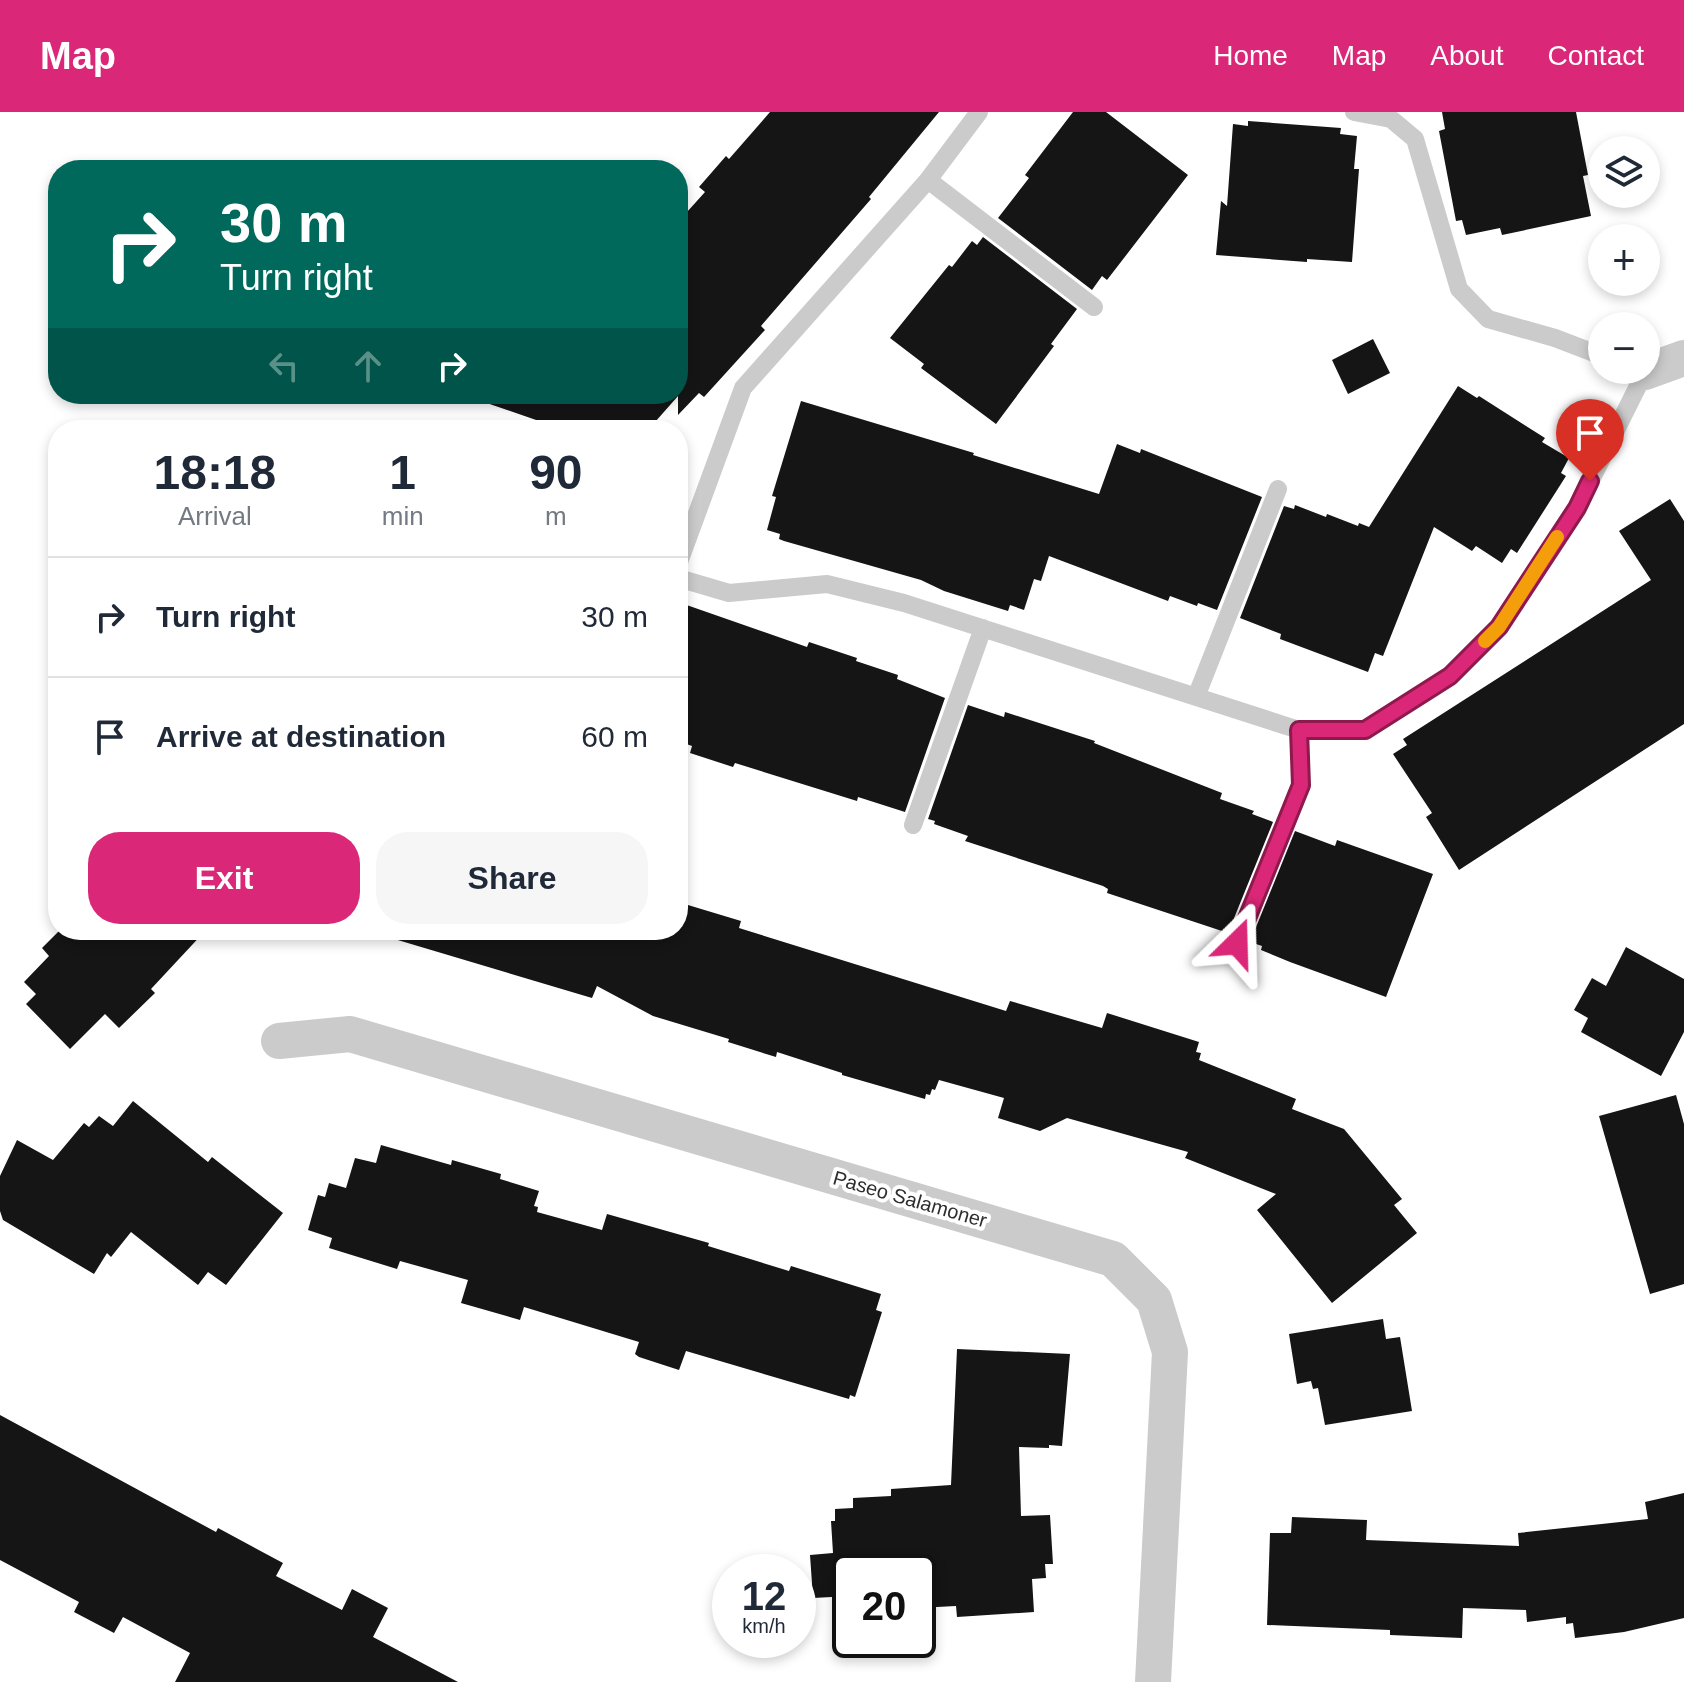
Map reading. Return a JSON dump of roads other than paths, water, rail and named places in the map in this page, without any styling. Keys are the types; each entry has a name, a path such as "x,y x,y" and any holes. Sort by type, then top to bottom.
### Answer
{"street":[{"path":"1660,365 1684,358"},
{"name":"Paseo Salamoner","path":"279,1041 350,1034 1113,1259 1154,1300 1170,1352 1153,1682"}],"lane":[{"path":"688,538 743,388 928,180 979,112"},
{"path":"1354,112 1391,119 1398,117 1415,139 1459,289 1488,319 1588,351"},
{"path":"928,180 1094,307"},
{"path":"688,581 729,593 827,584 904,603 1299,730 1365,730 1450,676 1499,627 1577,508 1636,384"},
{"path":"1196,697 1278,489"},
{"path":"913,825 983,628"},
{"path":"1237,943 1301,785 1299,730"}]}
